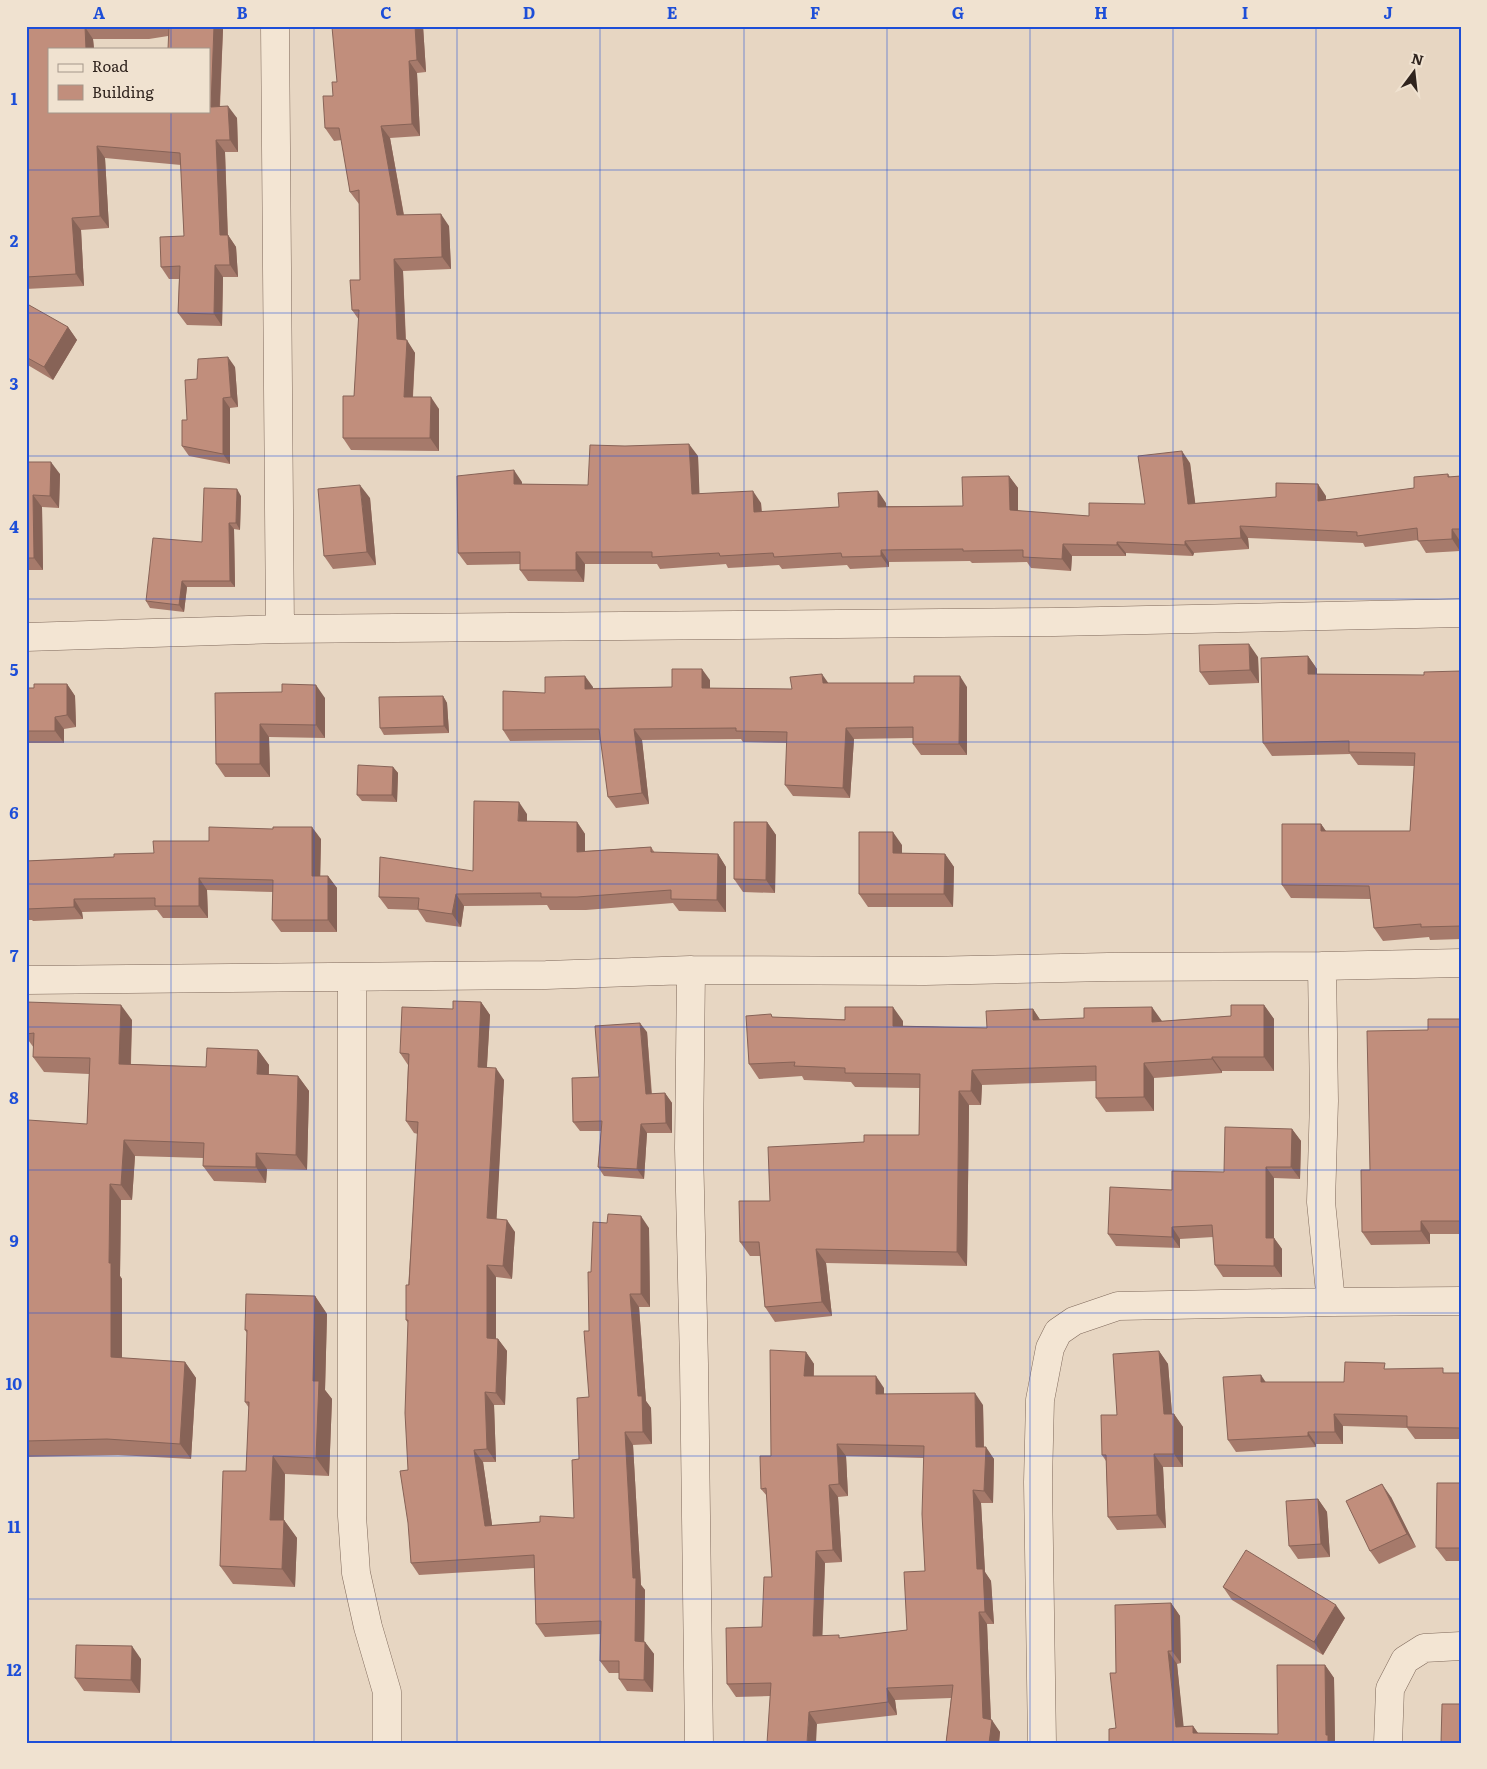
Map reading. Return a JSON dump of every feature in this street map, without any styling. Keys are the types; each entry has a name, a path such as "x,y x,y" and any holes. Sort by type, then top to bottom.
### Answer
{"street":[{"path":"275,26 280,629"},
{"path":"26,637 280,629 1055,622 1461,613"},
{"path":"26,980 546,975 691,970 925,972 1108,967 1461,963"},
{"path":"1322,966 1324,1101 1322,1202 1330,1302"},
{"path":"691,970 689,1148 699,1743"},
{"path":"352,977 352,1516 356,1573 368,1627 387,1692 387,1743"},
{"path":"1042,1743 1038,1482 1040,1400 1050,1348 1058,1332 1074,1321 1118,1306 1461,1301"},
{"path":"1388,1743 1390,1689 1405,1660 1424,1648 1461,1646"}],"building":[{"path":"26,26 144,26 85,27 86,48 48,48 48,112 210,112 210,48 168,48 169,26 214,26 211,107 228,106 230,140 216,140 220,235 228,235 230,265 215,265 214,314 178,313 180,266 161,267 160,237 184,236 180,153 97,146 100,216 72,218 76,274 26,277 26,174 28,174"},
{"path":"415,26 417,60 409,61 412,124 381,126 397,215 441,214 442,257 394,259 397,339 407,340 404,397 431,397 430,438 343,438 343,396 354,396 359,310 352,310 350,280 360,280 359,190 350,192 339,128 325,128 323,96 333,96 332,82 337,82 332,27"},
{"path":"29,305 68,327 44,367 26,357 26,309"},
{"path":"228,357 231,397 223,398 223,454 182,446 182,420 187,420 185,380 197,379 198,359"},
{"path":"689,444 692,494 753,491 754,512 839,507 838,493 878,491 878,507 963,506 962,477 1009,476 1010,510 1089,516 1089,503 1145,504 1138,456 1182,451 1188,504 1276,497 1276,483 1318,484 1318,501 1414,488 1414,477 1448,474 1448,477 1461,476 1461,529 1452,529 1452,539 1418,541 1417,528 1357,536 1357,532 1240,526 1241,538 1185,541 1185,545 1117,542 1117,545 1063,544 1062,559 1023,557 1023,550 963,551 963,549 881,550 881,556 842,557 841,553 774,557 773,553 720,556 719,553 652,557 652,552 576,552 576,570 520,570 520,552 458,553 457,476 514,470 514,484 588,485 590,445"},
{"path":"26,462 51,462 50,496 33,495 34,558 26,558"},
{"path":"360,485 367,552 324,556 318,489"},
{"path":"204,488 237,489 236,523 229,523 230,581 182,581 179,605 146,601 153,538 202,542"},
{"path":"1249,644 1250,670 1200,672 1199,645"},
{"path":"1308,656 1308,674 1424,675 1424,672 1461,671 1461,926 1421,927 1421,924 1374,928 1369,886 1282,885 1282,824 1321,824 1321,831 1410,831 1415,753 1349,752 1349,741 1263,743 1261,658"},
{"path":"672,669 702,669 702,688 792,689 790,677 822,674 823,683 914,683 914,676 960,676 959,744 913,744 913,727 846,728 843,788 785,785 787,732 736,731 736,728 634,729 642,793 608,797 599,729 503,730 503,691 545,693 545,677 585,676 585,689 672,687"},
{"path":"34,684 67,684 67,715 55,717 55,731 26,731 26,688 34,688"},
{"path":"282,684 316,685 316,725 260,724 260,764 216,764 215,693 282,692"},
{"path":"443,696 444,726 380,728 379,697"},
{"path":"358,765 393,767 392,795 357,795"},
{"path":"474,801 519,802 518,821 577,822 577,852 651,847 651,852 718,854 717,900 671,899 671,890 577,897 541,897 541,893 456,894 452,914 418,909 419,898 379,897 380,857 473,871"},
{"path":"734,822 767,822 766,880 734,879"},
{"path":"209,827 273,829 273,827 312,827 312,876 328,876 328,920 272,920 273,880 199,878 199,906 155,906 155,898 74,899 74,907 26,909 26,861 154,853 153,841 209,841"},
{"path":"859,832 893,832 893,853 945,854 944,894 859,894"},
{"path":"453,1001 481,1002 478,1067 496,1068 487,1218 507,1220 503,1266 487,1265 487,1338 498,1339 496,1393 485,1392 487,1449 474,1450 485,1526 540,1522 540,1516 574,1518 572,1460 579,1459 577,1398 589,1397 584,1331 589,1331 588,1272 591,1272 593,1222 607,1223 608,1214 641,1216 641,1294 630,1294 638,1396 642,1396 643,1432 625,1432 633,1578 636,1578 635,1641 645,1642 644,1680 619,1679 619,1661 600,1661 601,1621 536,1624 534,1555 411,1563 408,1523 400,1471 408,1470 405,1413 408,1320 406,1320 406,1285 409,1285 418,1122 406,1121 409,1054 400,1053 402,1007 453,1009"},
{"path":"26,1002 121,1005 119,1064 206,1067 207,1048 258,1050 257,1074 298,1076 296,1155 256,1153 256,1167 203,1166 204,1143 124,1140 121,1185 110,1184 111,1357 185,1362 180,1444 107,1439 26,1441 26,1155 28,1120 87,1124 90,1058 33,1057 34,1033 26,1034"},
{"path":"1231,1005 1264,1005 1264,1057 1212,1057 1212,1059 1144,1063 1144,1097 1096,1098 1096,1066 972,1070 971,1091 959,1091 957,1252 816,1249 822,1302 765,1307 759,1242 740,1242 739,1201 770,1201 768,1147 864,1142 864,1135 919,1135 920,1074 845,1073 845,1068 794,1066 795,1062 749,1064 746,1016 771,1014 772,1017 845,1020 845,1007 893,1007 893,1026 987,1028 986,1011 1033,1009 1033,1020 1084,1018 1084,1008 1152,1007 1152,1022 1231,1016"},
{"path":"1428,1019 1461,1019 1461,1221 1421,1221 1421,1231 1362,1232 1361,1170 1370,1170 1367,1031 1428,1030"},
{"path":"640,1023 646,1094 665,1093 666,1123 641,1124 637,1169 598,1167 602,1121 573,1122 572,1078 599,1077 595,1026"},
{"path":"1225,1127 1292,1129 1291,1167 1266,1167 1266,1238 1274,1238 1274,1266 1215,1265 1212,1225 1172,1227 1172,1237 1108,1234 1110,1187 1172,1190 1172,1171 1224,1172"},
{"path":"246,1294 315,1296 313,1381 319,1381 316,1458 273,1456 270,1520 284,1520 282,1569 220,1566 223,1471 246,1471 249,1402 245,1402"},
{"path":"770,1350 806,1352 804,1376 876,1376 876,1394 975,1393 976,1447 986,1447 984,1491 973,1490 977,1569 983,1569 985,1612 979,1612 983,1718 992,1720 989,1743 946,1743 953,1685 887,1688 888,1702 809,1712 807,1743 767,1743 771,1683 727,1684 726,1628 762,1627 764,1577 772,1577 766,1488 761,1489 760,1456 771,1456","holes":["837,1444 924,1446 922,1514 925,1571 904,1572 907,1630 839,1638 839,1635 813,1636 816,1551 833,1550 829,1485 839,1484"]},
{"path":"1159,1351 1164,1414 1174,1414 1174,1454 1154,1454 1157,1515 1108,1517 1106,1455 1102,1455 1101,1415 1117,1415 1113,1354"},
{"path":"1345,1362 1385,1363 1384,1369 1443,1368 1443,1373 1461,1373 1461,1428 1407,1427 1407,1416 1334,1414 1335,1432 1308,1432 1308,1436 1228,1440 1223,1377 1261,1375 1261,1382 1344,1382"},
{"path":"1437,1483 1461,1483 1461,1548 1436,1548"},
{"path":"1382,1484 1407,1534 1370,1551 1346,1501"},
{"path":"1318,1499 1321,1544 1289,1546 1286,1501"},
{"path":"1246,1550 1336,1605 1314,1642 1223,1587"},
{"path":"1171,1603 1172,1651 1168,1651 1176,1727 1193,1726 1193,1733 1278,1734 1277,1665 1325,1665 1326,1735 1328,1735 1328,1743 1109,1743 1109,1729 1116,1728 1110,1673 1116,1673 1115,1605"},
{"path":"76,1645 132,1646 131,1680 75,1678"},
{"path":"1442,1704 1461,1704 1461,1743 1441,1743"}]}
